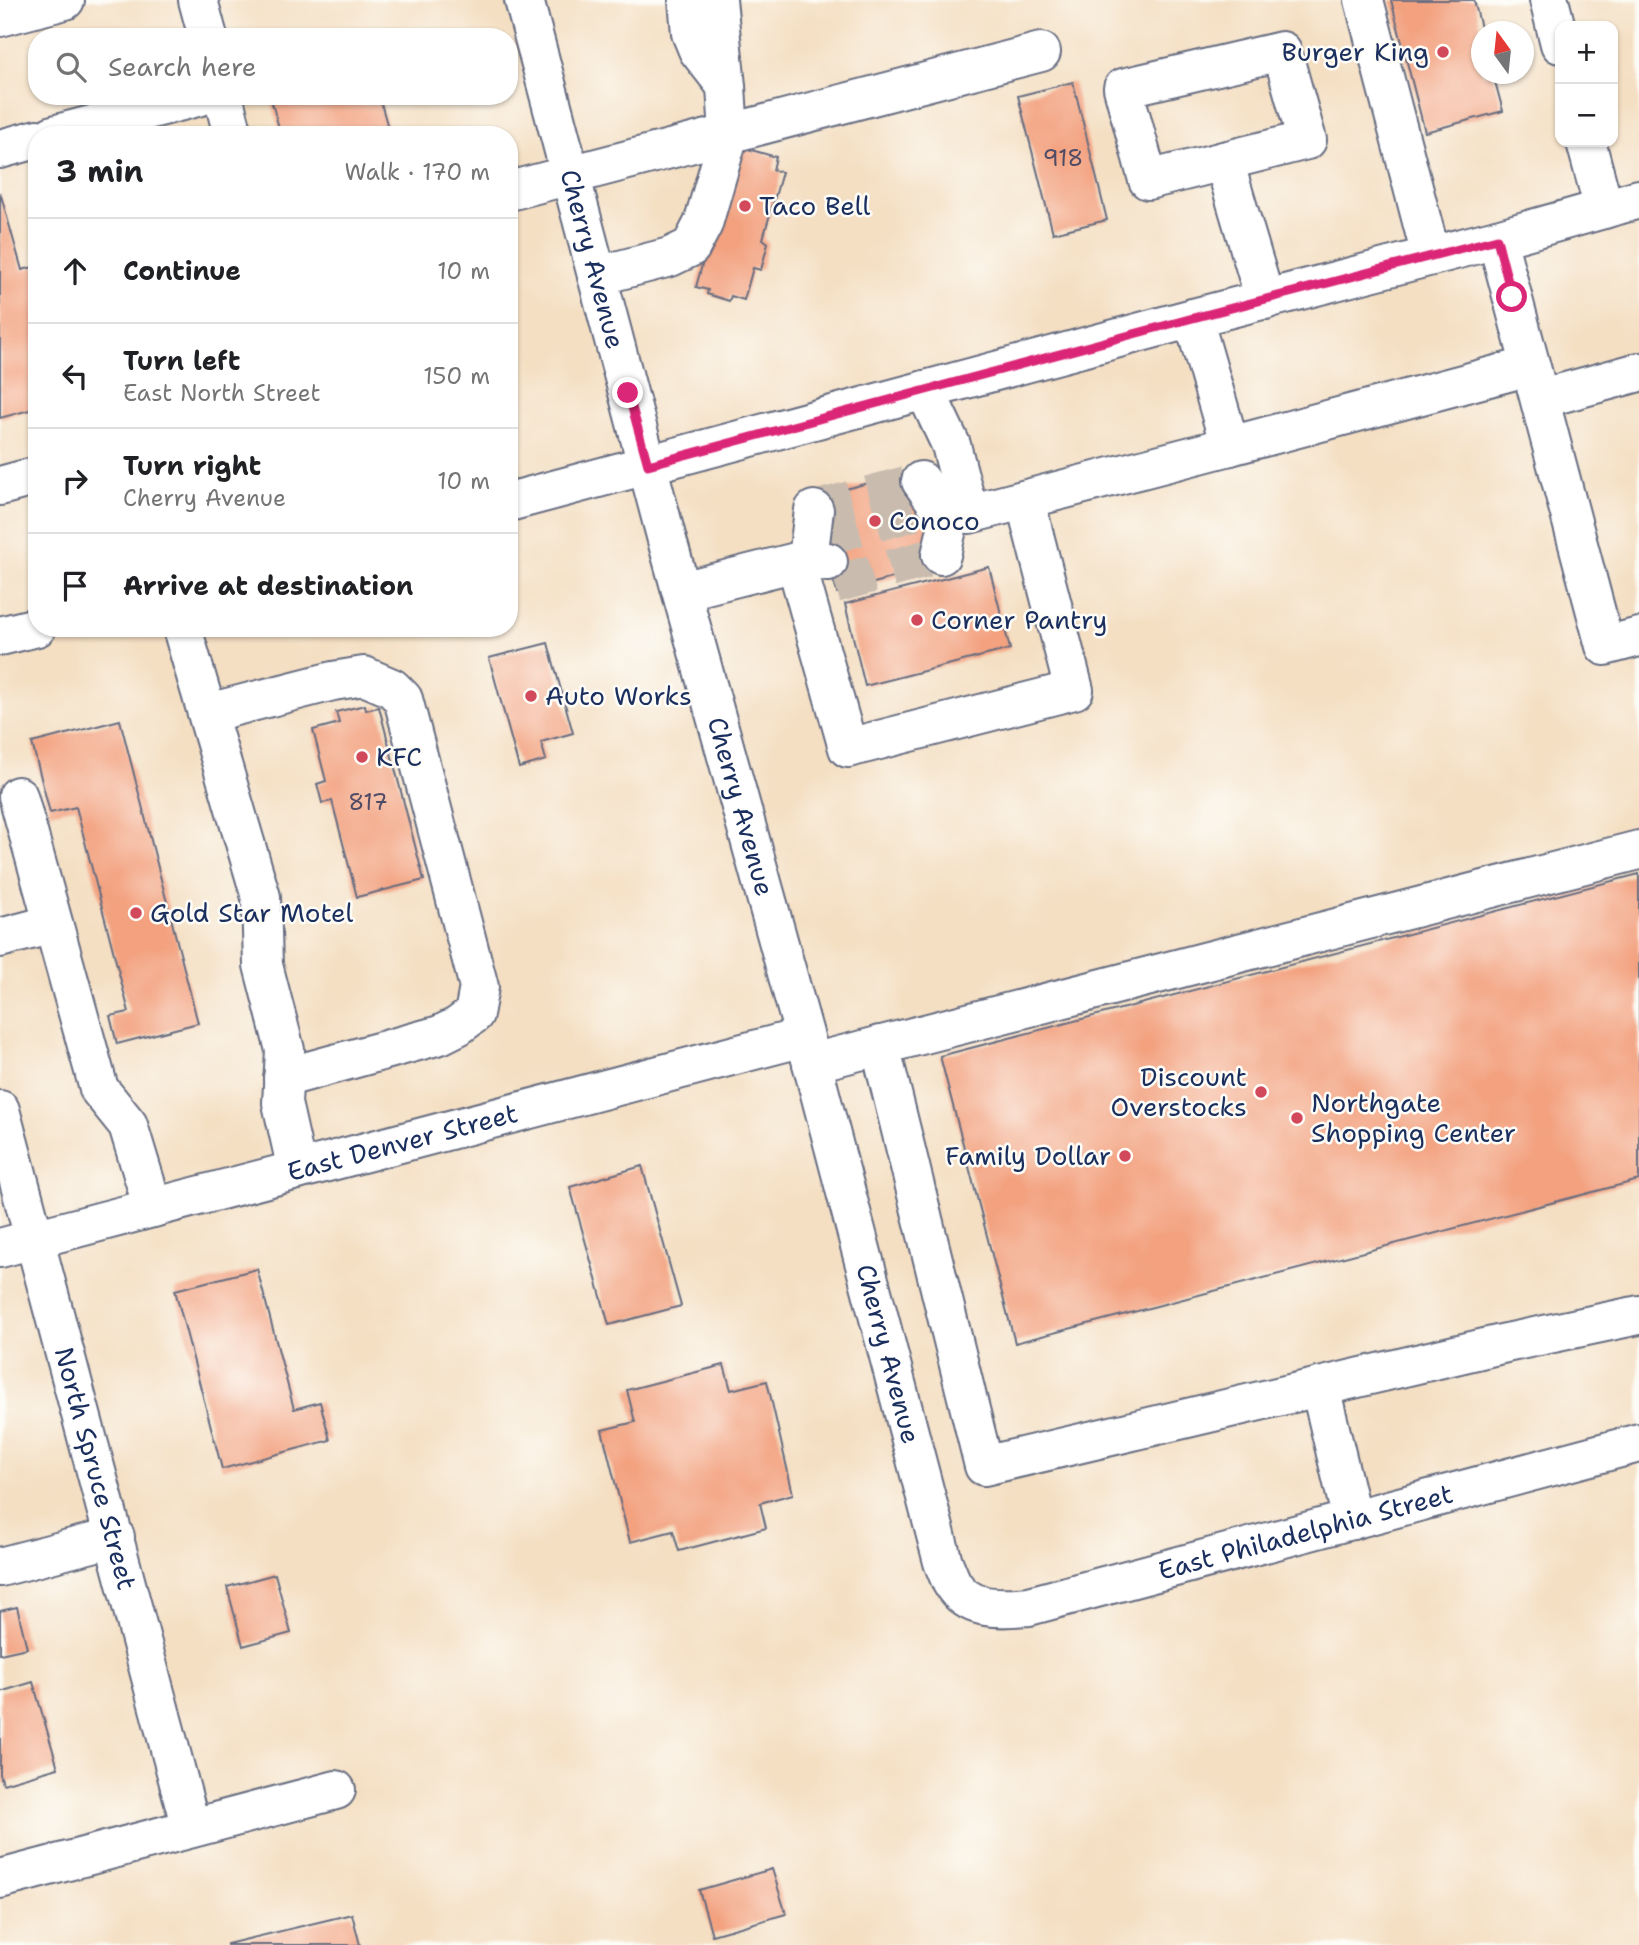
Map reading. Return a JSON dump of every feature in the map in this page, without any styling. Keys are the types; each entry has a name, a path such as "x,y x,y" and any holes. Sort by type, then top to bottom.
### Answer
{"street":[{"path":"0,17 65,0"},
{"path":"198,0 206,28"},
{"name":"Cherry Avenue","path":"524,0 681,591 808,1050 943,1562 953,1586 972,1603"},
{"path":"688,0 691,33 698,50 726,86"},
{"path":"597,276 670,257 691,247 704,224 729,134 717,0"},
{"path":"1364,0 1431,256"},
{"path":"1383,0 1417,135 1411,152 1410,178"},
{"path":"1549,0 1555,24"},
{"path":"1282,51 1307,140 1224,161 1148,180 1123,89 1282,51"},
{"path":"518,189 1041,52"},
{"path":"109,126 173,105"},
{"path":"225,105 231,126"},
{"path":"0,149 28,141"},
{"path":"518,500 1621,204 1589,147"},
{"path":"1224,161 1265,300"},
{"path":"1497,239 1605,646 1639,637"},
{"path":"1193,318 1230,446"},
{"path":"925,390 951,445 941,519 1025,500 1230,446 1535,383 1639,372"},
{"path":"0,486 28,478"},
{"path":"681,591 817,552 848,748 1074,690 1025,500"},
{"path":"0,636 28,629"},
{"path":"185,637 261,897 263,965 285,1051 282,1103 297,1170"},
{"path":"208,713 333,681 364,676 392,688 403,699 480,987 474,1014 440,1035 284,1078"},
{"path":"18,796 99,1089 128,1125 153,1208"},
{"name":"East Denver Street","path":"18,1243 297,1170 808,1050 880,1045 1639,850"},
{"path":"0,938 53,924"},
{"path":"880,1045 984,1466 1506,1343 1639,1315"},
{"name":"North Spruce Street","path":"0,1110 18,1243 115,1537 191,1828"},
{"path":"1320,1387 1352,1520"},
{"name":"East Philadelphia Street","path":"972,1603 996,1609 1029,1606 1639,1443"},
{"path":"0,1567 115,1537"},
{"path":"0,1879 336,1790"}],"building":[{"name":"Burger King","path":"1391,0 1474,0 1479,21 1471,21 1471,84 1496,84 1503,111 1425,132"},
{"path":"1073,82 1107,220 1053,233 1018,96"},
{"path":"273,105 382,105 387,126 278,126"},
{"name":"Taco Bell","path":"741,147 776,157 773,170 782,172 763,239 768,243 761,270 753,268 744,300 731,296 729,301 707,294 708,290 696,287 731,160"},
{"path":"0,192 22,270 28,268 28,410 0,418"},
{"name":"Conoco","path":"918,470 944,564 837,593 811,498"},
{"path":"989,567 1010,649 865,686 845,604"},
{"name":"Auto Works","path":"548,643 573,733 541,742 546,760 519,768 489,658"},
{"path":"365,705 366,710 379,707 424,880 357,897 332,801 322,803 317,784 326,781 313,730 339,723 336,712"},
{"name":"Gold Star Motel","path":"120,720 198,1023 117,1044 110,1016 129,1012 76,807 50,813 32,743"},
{"name":"Northgate Shopping Center","path":"1639,874 1639,1180 1015,1343 940,1056"},
{"path":"642,1166 681,1306 609,1325 570,1187"},
{"path":"257,1269 294,1409 320,1402 330,1440 222,1469 175,1290"},
{"path":"724,1365 731,1390 767,1381 793,1494 760,1503 766,1528 679,1551 673,1531 630,1542 602,1430 635,1422 627,1390"},
{"path":"275,1574 291,1633 243,1646 227,1587"},
{"path":"17,1607 27,1648 0,1654 0,1611"},
{"path":"33,1682 58,1768 3,1784 0,1774 0,1692"},
{"path":"772,1869 786,1914 712,1935 699,1890"},
{"path":"352,1914 360,1945 227,1945 227,1944"}],"tunnel":[{"path":"814,510 921,481"},
{"path":"822,537 929,508"},
{"path":"835,584 941,555"}],"place":[{"name":"Burger King","path":"1443,52"},
{"name":"Taco Bell","path":"745,206"},
{"name":"Conoco","path":"875,521"},
{"name":"Corner Pantry","path":"917,620"},
{"name":"Auto Works","path":"531,696"},
{"name":"KFC","path":"362,757"},
{"name":"Gold Star Motel","path":"136,913"},
{"name":"Discount Overstocks","path":"1261,1092"},
{"name":"Northgate Shopping Center","path":"1297,1118"},
{"name":"Family Dollar","path":"1125,1156"}],"route":[{"path":"628,393 648,465 1497,239 1512,297"}]}
